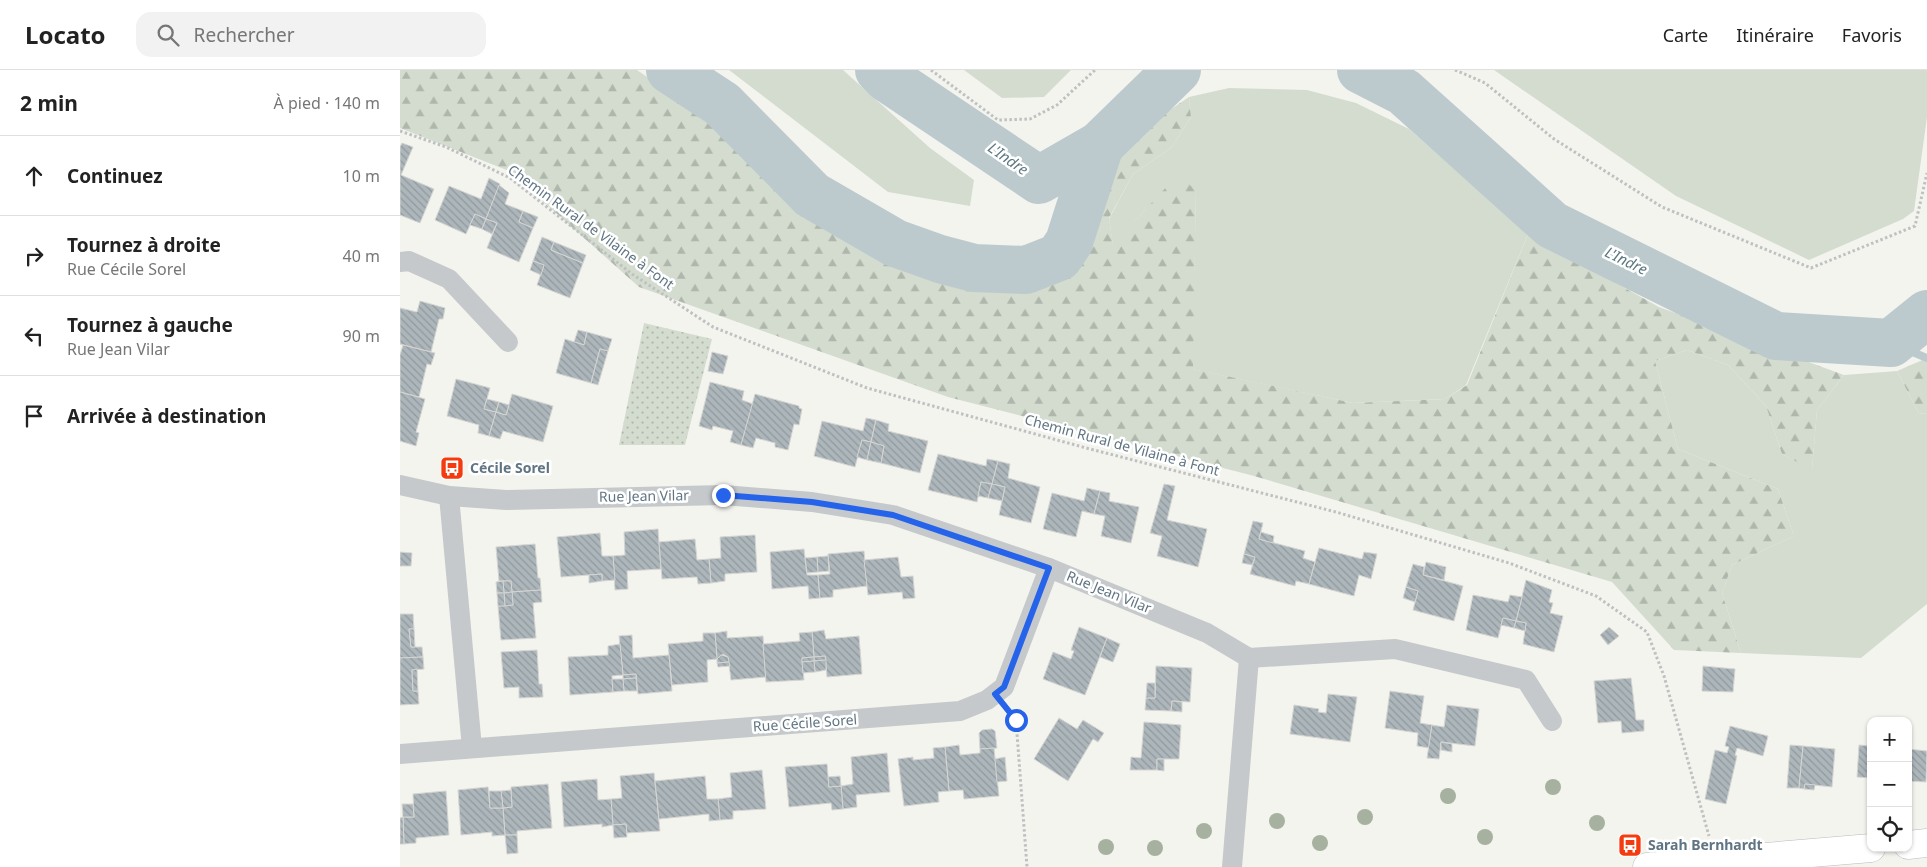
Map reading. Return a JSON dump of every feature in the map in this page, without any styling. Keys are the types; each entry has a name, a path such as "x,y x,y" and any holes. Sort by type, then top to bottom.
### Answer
{"main road":[{"path":"1912,845 1927,843"},
{"path":"1648,867 1867,848"}],"street":[{"path":"400,262 408,261 449,279 508,342"},
{"name":"Rue Jean Vilar","path":"400,485 449,496 506,500 723,495 812,502 893,515 1049,568 1207,633 1249,658"},
{"path":"449,496 472,748"},
{"name":"Rue Cécile Sorel","path":"400,754 960,711 986,700 1004,687 1049,568"},
{"path":"1232,867 1249,658 1395,649 1526,680 1552,721"}],"path":[{"path":"932,70 998,120 1030,119 1057,105 1095,70"},
{"path":"1455,70 1486,83 1554,140 1662,207 1811,268 1915,226 1927,173"},
{"name":"Chemin Rural de Vilaine à Font","path":"400,131 446,147 510,178 632,274 713,326 866,388 1090,450 1336,512 1509,563 1596,596 1647,632 1664,676 1716,861"},
{"path":"995,694 1016,720 1027,867"}],"green space":[{"path":"400,70 637,70 738,139 839,230 906,261 960,282 1046,283 1072,259 1099,187 1119,144 1189,97 1191,117 1171,148 1133,174 1109,218 1113,245 1169,184 1188,183 1196,191 1193,369 1353,403 1445,399 1467,385 1528,234 1659,307 1844,375 1817,410 1812,470 1782,454 1766,406 1728,365 1687,350 1655,361 1678,449 1778,489 1794,536 1732,565 1722,593 1741,653 1674,650 1612,582 1254,476 948,397 639,287 509,171 400,128"},
{"path":"729,70 843,70 930,148 974,180 970,206 888,192"},
{"path":"964,70 1071,70 1044,97 1002,98"},
{"path":"1494,70 1927,70 1927,117 1914,211 1903,219 1809,260 1676,196"},
{"path":"1229,88 1307,90 1356,103 1409,129 1528,234 1466,385 1445,399 1353,403 1192,369 1196,191 1146,209 1113,246 1109,219 1133,174 1171,148 1191,117 1189,97"},
{"path":"644,323 712,339 685,445 619,445"},
{"path":"1687,350 1728,365 1766,406 1782,454 1812,469 1817,410 1844,375 1897,371 1919,414 1927,413 1927,604 1861,658 1741,653 1722,593 1732,565 1794,536 1778,489 1678,449 1655,361"},
{"path":"1927,358 1927,413 1919,414 1897,371"}],"building":[{"path":"402,143 413,147 401,175 434,189 420,223 400,215 400,147"},
{"path":"489,178 500,184 486,219 475,214 466,234 435,220 449,186 481,199"},
{"path":"499,185 509,193 505,204 523,211 519,222 533,228 519,262 487,248 497,223 486,219"},
{"path":"523,211 538,217 533,228 519,222"},
{"path":"475,214 486,219 482,229 470,225"},
{"path":"486,219 497,223 492,234 482,229"},
{"path":"542,237 554,242 551,250 583,263 570,298 537,285 544,265 533,261"},
{"path":"554,242 586,255 583,263 551,250"},
{"path":"533,261 544,265 541,275 530,270"},
{"path":"420,301 445,308 443,319 439,319 431,352 400,344 400,308 417,312"},
{"path":"578,330 587,332 584,345 574,342"},
{"path":"587,332 612,339 608,351 600,349 591,383 556,373 565,339 584,345"},
{"path":"403,345 435,353 431,365 427,364 419,397 400,392 400,355"},
{"path":"600,349 608,351 598,385 591,383"},
{"path":"712,352 728,356 723,374 708,371"},
{"path":"456,379 490,388 484,409 496,412 489,436 478,433 479,425 447,416"},
{"path":"710,382 744,391 742,400 753,404 741,445 730,442 733,431 713,426 712,430 699,426"},
{"path":"400,392 425,399 416,432 419,433 416,446 400,441"},
{"path":"512,394 553,406 543,442 503,431 500,439 489,436 496,412 506,415"},
{"path":"755,394 799,406 802,409 799,425 794,424 788,450 775,447 775,443 756,438 753,448 741,445"},
{"path":"487,399 499,402 496,412 484,409"},
{"path":"499,402 509,405 506,415 496,412"},
{"path":"866,418 876,420 871,442 862,440 855,467 814,456 822,421 863,431"},
{"path":"876,420 889,424 888,431 928,441 920,473 881,463 884,446 871,442"},
{"path":"862,440 871,442 867,460 857,457"},
{"path":"871,442 884,446 881,463 867,460"},
{"path":"938,454 986,466 987,459 998,461 992,484 981,482 977,502 928,490"},
{"path":"998,461 1010,464 1008,478 1040,487 1031,523 999,515 1005,487 992,484"},
{"path":"981,482 992,484 988,498 978,496"},
{"path":"992,484 1005,487 1002,501 988,498"},
{"path":"1164,484 1175,486 1167,520 1207,529 1198,567 1157,556 1162,536 1150,533"},
{"path":"1087,488 1100,491 1094,514 1082,511 1076,537 1043,529 1052,493 1084,501"},
{"path":"1100,491 1110,493 1109,501 1139,507 1131,543 1101,536 1105,516 1094,514"},
{"path":"1253,521 1263,523 1259,539 1305,551 1303,558 1315,562 1309,584 1296,581 1295,586 1250,574 1255,557 1244,554"},
{"path":"658,529 661,569 627,571 628,589 615,590 613,556 625,555 624,532"},
{"path":"1261,532 1274,536 1273,543 1259,539"},
{"path":"600,533 602,556 613,556 615,580 602,581 602,574 561,577 557,537"},
{"path":"755,535 757,572 725,574 725,581 711,583 709,559 721,558 720,537"},
{"path":"695,539 697,560 709,559 711,583 698,584 697,577 662,579 659,542"},
{"path":"535,544 541,590 512,592 511,581 499,581 496,547"},
{"path":"1319,548 1362,559 1364,552 1377,554 1371,579 1359,575 1354,596 1309,584"},
{"path":"804,549 807,575 818,575 820,598 809,599 808,586 772,589 770,552"},
{"path":"864,551 867,586 833,590 833,597 820,598 818,575 830,574 828,554"},
{"path":"400,552 412,553 411,566 400,566"},
{"path":"1244,554 1255,557 1252,565 1242,563"},
{"path":"828,556 829,571 818,572 817,557"},
{"path":"817,557 818,572 807,573 805,558"},
{"path":"898,557 901,577 913,576 915,598 903,599 902,592 868,595 864,560"},
{"path":"1426,562 1446,567 1444,580 1423,575"},
{"path":"1413,564 1424,567 1423,575 1463,586 1454,621 1413,610 1418,591 1406,587"},
{"path":"602,574 602,581 589,583 589,575"},
{"path":"1526,580 1552,590 1549,602 1553,603 1550,613 1563,616 1554,652 1523,644 1526,623 1516,621"},
{"path":"503,581 511,581 512,592 504,593"},
{"path":"503,581 504,593 497,593 496,582"},
{"path":"1406,587 1418,591 1415,602 1403,598"},
{"path":"541,590 542,602 533,603 536,638 501,640 498,606 513,605 512,592"},
{"path":"512,592 513,605 505,606 504,593"},
{"path":"497,593 504,593 505,606 498,606"},
{"path":"1473,595 1508,602 1510,595 1522,597 1516,621 1503,618 1498,638 1466,630"},
{"path":"400,614 413,614 414,629 409,629 411,647 422,647 423,657 400,658"},
{"path":"1503,618 1516,621 1514,628 1501,625"},
{"path":"1516,621 1526,623 1525,631 1514,628"},
{"path":"1079,627 1107,638 1085,695 1043,679 1053,652 1071,659 1074,651 1071,650"},
{"path":"1609,627 1619,636 1608,645 1600,635"},
{"path":"409,629 414,629 415,647 411,647"},
{"path":"824,630 826,639 859,636 862,674 827,677 825,656 814,657 812,632"},
{"path":"727,631 727,638 763,636 766,677 731,680 728,657 723,654 717,659 715,633"},
{"path":"812,632 814,657 802,658 804,680 766,682 763,644 800,641 799,633"},
{"path":"703,633 715,633 717,659 707,660 708,682 672,685 668,644 703,641"},
{"path":"632,635 633,658 669,655 672,691 638,694 636,674 623,675 619,636"},
{"path":"1107,638 1120,644 1113,662 1100,657"},
{"path":"620,644 623,675 612,676 613,692 570,695 568,657 608,655 608,646"},
{"path":"537,650 539,684 542,684 543,697 519,698 519,687 504,688 501,652"},
{"path":"721,655 728,657 729,662 717,663 717,659"},
{"path":"825,656 826,660 814,661 814,657"},
{"path":"423,657 424,669 412,670 413,691 418,691 419,704 400,705 400,658"},
{"path":"814,657 814,661 802,662 802,658"},
{"path":"826,660 826,670 815,672 814,661"},
{"path":"814,661 815,672 803,673 802,662"},
{"path":"729,662 730,666 718,667 717,663"},
{"path":"1156,666 1192,668 1190,702 1172,701 1171,711 1145,710 1146,698 1155,698"},
{"path":"1703,666 1735,669 1733,692 1702,691"},
{"path":"417,669 418,691 413,691 412,670"},
{"path":"636,674 636,678 623,679 623,675"},
{"path":"636,678 637,691 624,691 623,679"},
{"path":"1631,678 1636,720 1644,720 1644,731 1622,733 1621,721 1598,723 1594,681"},
{"path":"612,679 623,679 624,691 613,692"},
{"path":"1147,683 1155,683 1155,698 1146,698"},
{"path":"1390,691 1424,696 1420,723 1432,725 1429,748 1417,746 1418,733 1385,728"},
{"path":"1328,694 1357,697 1350,742 1290,734 1294,705 1319,709 1318,712 1326,713"},
{"path":"1172,701 1182,702 1182,712 1171,711"},
{"path":"1447,705 1479,709 1475,746 1441,742 1439,759 1427,758 1432,725 1444,727"},
{"path":"1059,718 1077,729 1083,720 1104,733 1098,742 1093,739 1068,781 1034,759"},
{"path":"1144,722 1181,725 1179,759 1157,759 1157,770 1130,770 1131,757 1141,758"},
{"path":"1730,726 1768,736 1763,756 1737,748 1735,755 1737,756 1726,804 1705,799 1715,750 1727,753 1729,747 1725,746"},
{"path":"992,729 995,731 997,748 980,749 979,733 982,730"},
{"path":"1441,742 1452,744 1452,752 1441,750"},
{"path":"959,745 960,755 980,753 980,749 994,748 999,796 964,799 963,790 949,791 945,747"},
{"path":"1790,745 1803,746 1799,788 1787,788"},
{"path":"1859,745 1867,746 1867,778 1857,777"},
{"path":"1803,746 1835,749 1832,787 1805,784 1804,789 1799,788"},
{"path":"945,747 949,791 938,792 939,802 904,806 898,759 913,757 913,760 934,758 933,748"},
{"path":"1912,749 1927,751 1926,782 1912,781"},
{"path":"887,753 890,792 856,795 857,807 843,809 841,786 853,784 851,757"},
{"path":"1005,757 1007,781 997,782 995,759"},
{"path":"1157,759 1164,759 1164,771 1157,770"},
{"path":"827,764 829,787 841,786 843,809 832,810 831,803 789,807 785,767"},
{"path":"762,770 766,809 733,811 733,819 720,820 718,799 732,797 730,773"},
{"path":"654,773 660,831 627,833 626,824 613,825 611,799 622,798 620,776"},
{"path":"705,776 707,799 718,799 720,820 709,821 709,814 659,819 655,781"},
{"path":"840,776 841,786 829,787 828,777"},
{"path":"597,779 598,800 611,799 613,825 602,827 602,824 564,827 561,782"},
{"path":"548,784 552,828 517,831 517,835 505,835 503,808 512,807 511,787"},
{"path":"1805,784 1815,785 1814,790 1804,789"},
{"path":"488,787 490,808 503,808 505,835 492,836 492,832 461,835 458,790"},
{"path":"511,790 512,807 503,808 501,791"},
{"path":"446,791 449,835 416,838 416,843 404,844 403,817 414,817 413,794"},
{"path":"489,791 501,791 503,808 490,808"},
{"path":"402,804 413,804 414,817 403,817"},
{"path":"403,817 404,844 400,844 400,818"},
{"path":"626,824 627,837 614,838 613,825"},
{"path":"505,835 517,835 518,853 507,854"}],"waterway":[{"path":"670,70 722,104 812,195 895,243 940,259 974,268 1026,270 1059,257 1069,242 1100,145"},
{"name":"L'Indre","path":"879,70 887,78 1039,180 1100,145 1177,70"},
{"name":"L'Indre","path":"1361,70 1404,92 1552,225 1776,336 1891,343 1927,314"},
{"path":"1891,343 1927,358"}],"place":[{"name":"Cécile Sorel","path":"452,468"},
{"name":"Sarah Bernhardt","path":"1630,845"}],"route":[{"path":"723,495 812,502 893,515 1049,568 1004,687 995,694 1016,720"}]}
